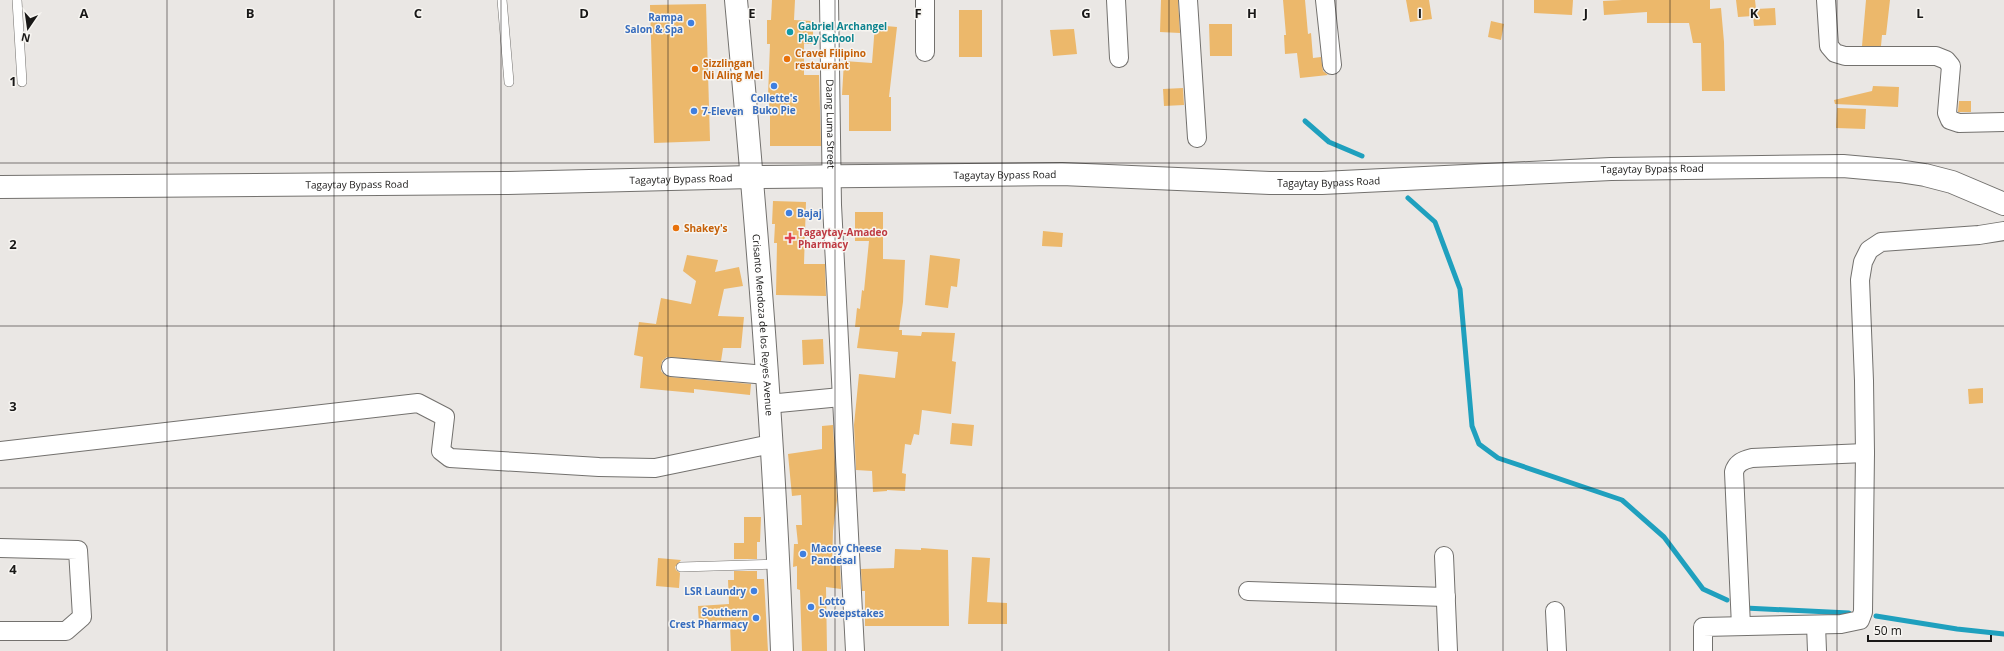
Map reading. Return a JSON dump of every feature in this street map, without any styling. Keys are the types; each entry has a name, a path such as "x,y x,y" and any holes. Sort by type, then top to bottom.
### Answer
{"main road":[{"name":"Crisanto Mendoza de los Reyes Avenue","path":"736,0 752,177 771,444 779,564 782,651"},
{"name":"Tagaytay Bypass Road","path":"0,187 505,183 752,177 1062,174 1270,183 1322,183 1611,168 1843,166 1899,170 1925,175 1952,182 2004,204"}],"street":[{"name":"Daang Luma Street","path":"829,0 831,177 855,651"},
{"path":"925,0 925,52"},
{"path":"1116,0 1119,58"},
{"path":"1188,0 1197,138"},
{"path":"1325,0 1332,65"},
{"path":"1826,0 1829,46 1835,53 1845,56 1936,56 1946,60 1951,66 1947,113 1950,120 1959,123 2004,122"},
{"path":"1703,651 1703,627 1851,623 1856,622 1862,617 1865,453 1860,280 1863,262 1869,250 1881,242 1979,235 2004,231"},
{"path":"671,367 766,375"},
{"path":"768,404 841,397"},
{"path":"0,451 418,403 445,417 441,451 450,458 655,468 771,444"},
{"path":"1741,626 1734,472 1736,465 1743,460 1752,458 1865,453"},
{"path":"0,548 78,550 82,617 66,631 0,631"},
{"path":"1444,556 1448,651"},
{"path":"1248,591 1446,596"},
{"path":"1555,611 1557,651"},
{"path":"1816,625 1817,651"}],"lane":[{"path":"17,0 22,82"},
{"path":"502,0 509,82"},
{"path":"682,568 779,564"}],"building":[{"path":"772,0 795,0 794,20 813,21 813,44 804,44 804,75 819,75 821,146 770,146 770,111 768,96 770,44 767,44 767,20 771,20"},
{"path":"1161,0 1178,0 1180,33 1160,32"},
{"path":"1283,0 1305,0 1308,34 1311,33 1313,58 1321,57 1323,71 1328,75 1300,78 1297,53 1285,54 1284,35 1286,35"},
{"path":"1406,0 1429,0 1432,19 1410,22"},
{"path":"1534,0 1573,0 1572,15 1534,13"},
{"path":"1710,0 1710,9 1721,8 1724,42 1725,91 1702,91 1701,43 1693,43 1689,23 1647,23 1647,12 1604,15 1603,1"},
{"path":"1736,0 1755,0 1756,9 1775,8 1776,25 1754,26 1753,16 1738,17"},
{"path":"1866,0 1890,0 1886,35 1882,35 1881,46 1862,46"},
{"path":"706,4 710,141 654,143 650,5"},
{"path":"959,10 982,10 982,57 959,57"},
{"path":"1491,21 1504,24 1501,40 1488,37"},
{"path":"1209,24 1232,24 1232,56 1210,56"},
{"path":"875,25 897,27 889,97 891,97 891,131 849,131 849,95 842,95 844,61 872,63"},
{"path":"1074,29 1077,54 1053,56 1050,30"},
{"path":"1873,86 1899,87 1898,107 1835,104 1834,100 1872,91"},
{"path":"1183,88 1184,105 1164,106 1163,89"},
{"path":"1959,101 1971,101 1971,112 1958,112"},
{"path":"1837,108 1866,109 1865,129 1836,128"},
{"path":"773,201 806,202 804,264 825,264 826,296 776,295 777,243 774,243 775,224 772,224"},
{"path":"855,212 883,212 883,259 905,260 903,302 899,330 902,330 902,335 921,336 922,332 955,333 952,361 956,362 951,414 922,410 919,435 914,434 911,445 905,444 902,473 906,474 905,491 887,490 873,492 872,471 856,470 854,425 859,374 895,378 898,352 857,348 860,327 855,327 857,308 860,309 862,290 864,291 869,241 855,241"},
{"path":"1043,231 1063,233 1062,247 1042,246"},
{"path":"687,255 718,260 715,272 739,267 743,286 724,289 718,316 744,317 741,348 723,348 721,361 667,357 662,361 661,371 670,377 751,384 750,395 694,389 694,393 640,388 643,357 634,355 639,322 656,324 661,298 691,304 696,281 683,271"},
{"path":"930,255 960,259 957,287 951,286 948,308 925,305"},
{"path":"823,339 824,364 803,365 802,340"},
{"path":"1983,388 1983,403 1969,404 1968,389"},
{"path":"952,423 974,425 972,446 950,444"},
{"path":"833,425 837,500 833,531 832,566 840,566 841,589 826,587 827,651 802,651 800,590 797,589 797,566 793,567 794,544 798,544 796,525 802,525 801,495 792,496 788,454 822,449 822,426"},
{"path":"744,517 761,517 760,542 757,542 757,559 734,559 734,543 744,543"},
{"path":"921,548 948,550 949,626 865,626 865,591 862,591 861,569 894,568 895,549 921,550"},
{"path":"972,557 990,558 987,602 1007,603 1007,624 968,624"},
{"path":"658,558 681,560 675,567 680,573 679,588 656,586"},
{"path":"734,571 757,571 757,579 764,579 768,651 731,651 730,624 699,625 698,606 729,604 728,580 734,580"}],"waterway":[{"path":"1305,121 1329,142 1362,156"},
{"path":"1408,198 1435,222 1460,289 1472,426 1479,444 1498,458 1622,500 1664,537 1703,589 1727,600"},
{"path":"1745,608 1849,613"},
{"path":"1876,616 1957,629 2004,634"}],"place":[{"name":"Rampa Salon & Spa","path":"691,23"},
{"name":"Gabriel Archangel Play School","path":"790,32"},
{"name":"Cravel Filipino restaurant","path":"787,59"},
{"name":"Sizzlingan Ni Aling Mel","path":"695,69"},
{"name":"Collette's Buko Pie","path":"774,86"},
{"name":"7-Eleven","path":"694,111"},
{"name":"Bajaj","path":"789,213"},
{"name":"Shakey's","path":"676,228"},
{"name":"Tagaytay-Amadeo Pharmacy","path":"790,238"},
{"name":"Macoy Cheese Pandesal","path":"803,554"},
{"name":"LSR Laundry","path":"754,591"},
{"name":"Lotto Sweepstakes","path":"811,607"},
{"name":"Southern Crest Pharmacy","path":"756,618"}]}
